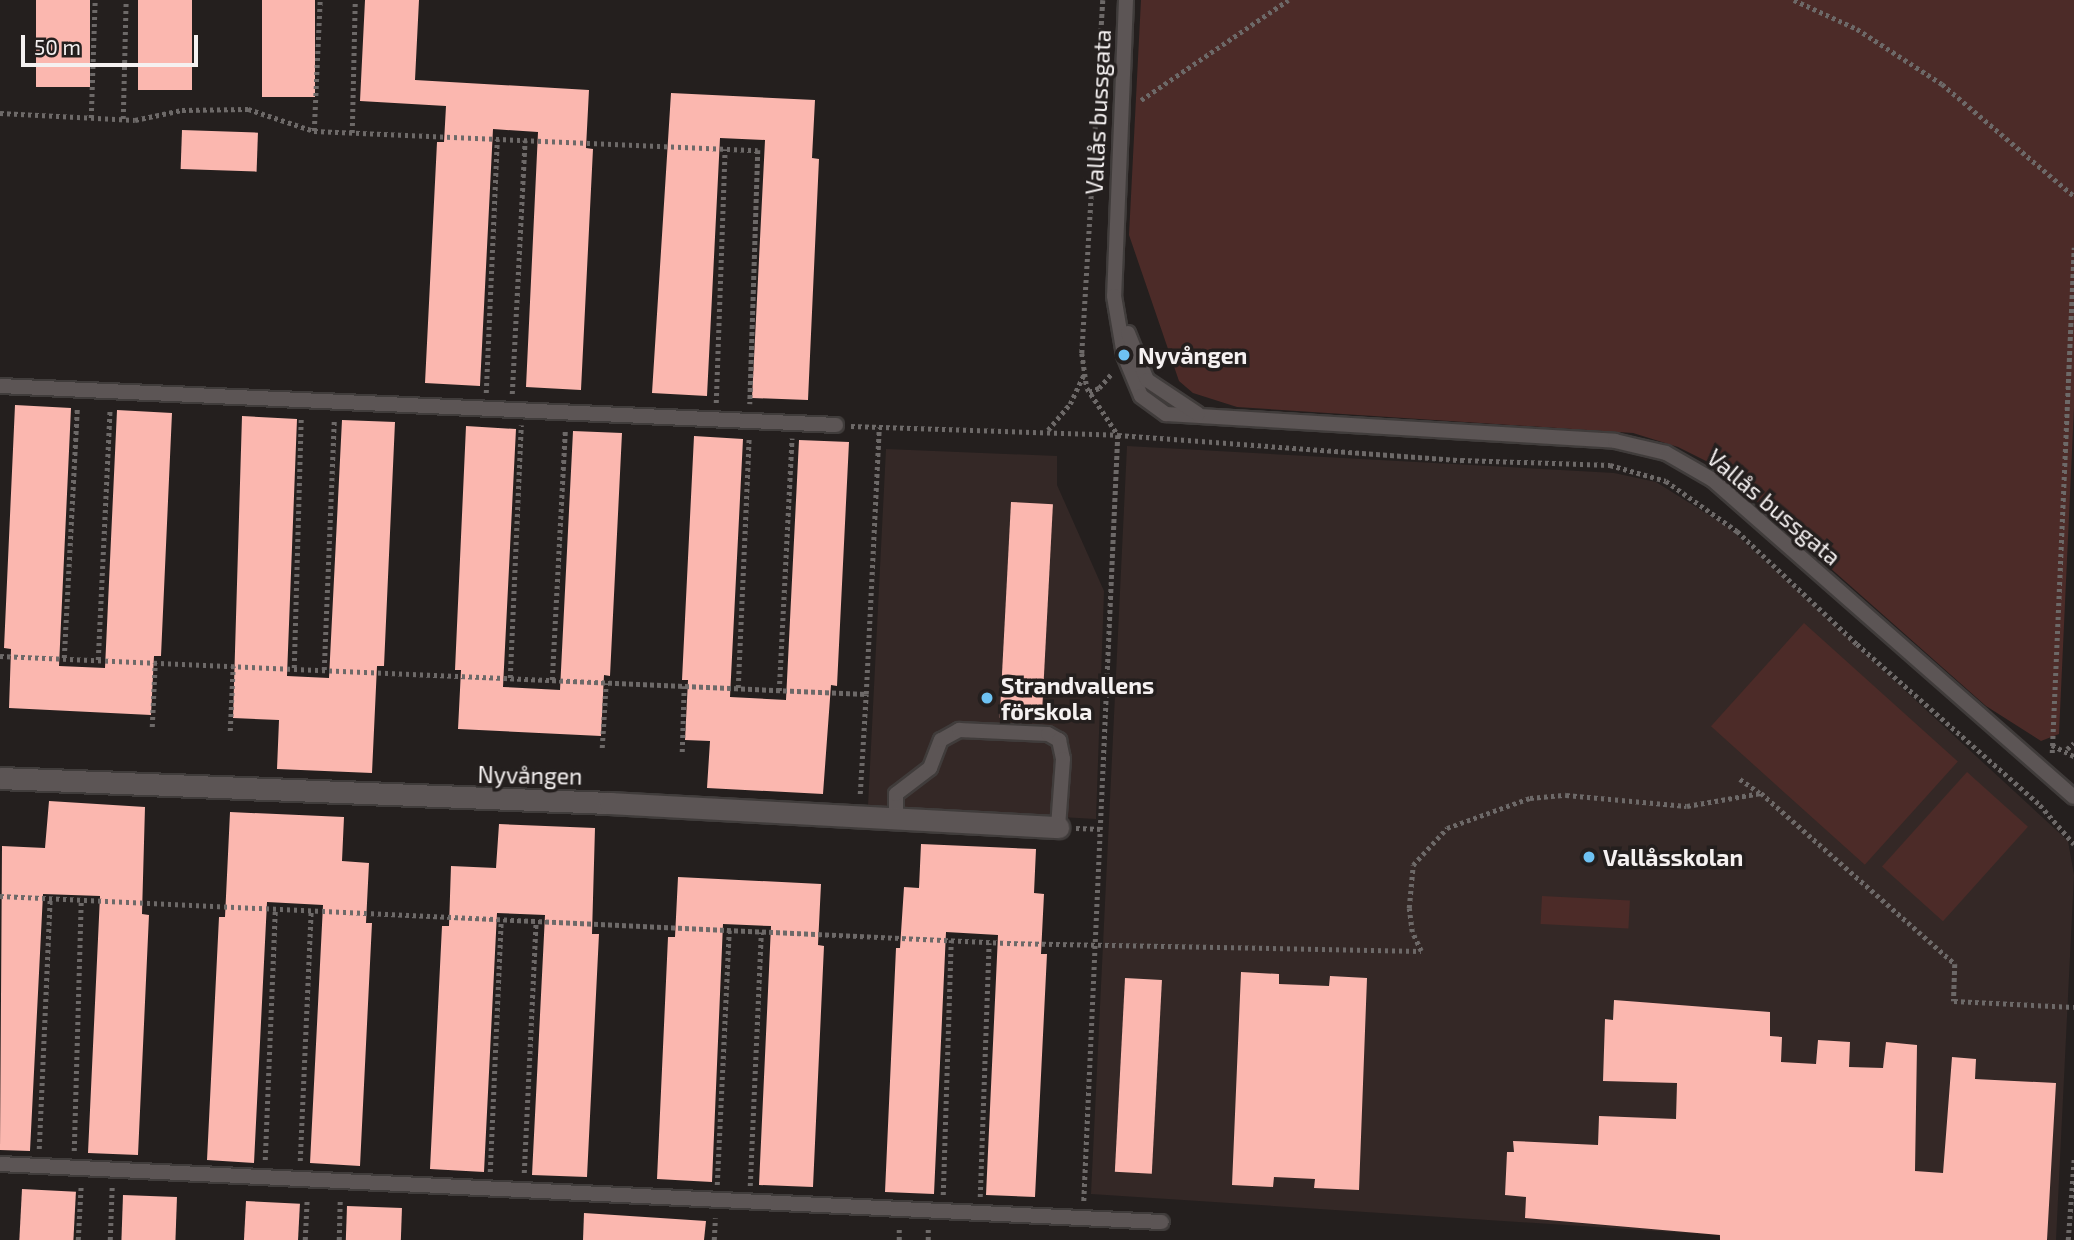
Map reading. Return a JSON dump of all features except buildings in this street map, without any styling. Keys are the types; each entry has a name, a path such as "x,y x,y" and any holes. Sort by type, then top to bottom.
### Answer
{"street":[{"name":"Nyvången","path":"0,778 610,803 896,822 1058,827"}],"lane":[{"name":"Vallås bussgata","path":"1126,0 1115,225 1130,344 1147,380 1203,416 1615,441 1666,453 1713,480 2074,797"},
{"path":"0,386 836,425"},
{"path":"896,822 897,794 930,768 941,740 959,730 1048,734 1059,740 1063,759 1058,827"},
{"path":"0,1164 716,1197 1163,1222"}],"path":[{"path":"90,118 95,0"},
{"path":"123,119 126,0"},
{"path":"314,131 320,0"},
{"path":"352,133 355,0"},
{"path":"1083,1217 1118,435 1089,392 1082,354 1097,126 1102,0"},
{"path":"1097,126 1121,114 1288,0"},
{"path":"1794,0 1857,29 1942,84 2074,196"},
{"path":"0,113 123,119 182,110 248,109 314,131 758,150 738,688"},
{"path":"485,409 497,139"},
{"path":"510,678 525,140"},
{"path":"715,419 725,149"},
{"path":"2040,805 2050,776 2052,745 2074,247"},
{"path":"1089,392 1105,383 1114,366"},
{"path":"1047,431 1070,404 1085,373"},
{"path":"64,659 78,389"},
{"path":"98,660 111,391"},
{"path":"294,669 302,400"},
{"path":"324,670 335,401"},
{"path":"552,680 566,412"},
{"path":"779,691 793,423"},
{"path":"836,425 1047,431 1461,460 1610,465 1667,481 1713,510 2040,805 2074,844"},
{"path":"858,818 879,427"},
{"path":"0,656 866,694"},
{"path":"152,727 155,663"},
{"path":"230,731 233,666"},
{"path":"602,748 606,682"},
{"path":"682,752 684,686"},
{"path":"2067,749 2074,743"},
{"path":"2052,745 2067,749 2074,756"},
{"path":"1740,779 1761,793 1955,964 1954,1001 2074,1007"},
{"path":"0,896 989,943 1421,951 1412,932 1409,908 1413,864 1447,828 1530,798 1566,794 1687,806 1761,793"},
{"path":"39,1165 50,898"},
{"path":"78,1240 81,900"},
{"path":"264,1177 275,909"},
{"path":"305,1240 303,1179 312,911"},
{"path":"489,1186 502,921"},
{"path":"523,1188 536,922"},
{"path":"716,1197 729,930"},
{"path":"750,1199 761,932"},
{"path":"942,1210 951,940"},
{"path":"980,1212 989,943"},
{"path":"2068,1240 2074,1158"},
{"path":"110,1240 113,1170"},
{"path":"339,1240 341,1181"}],"shaded area":[{"path":"1141,0 2074,0 2074,407 2059,734 2041,741 1986,706 1714,465 1678,447 1633,433 1237,407 1193,393 1179,381 1129,235"},
{"name":"Vallåsskolan","path":"1127,446 1614,473 1656,482 1728,527 2068,841 2074,875 2056,1240 1720,1240 1719,1235 1091,1194"},
{"name":"Strandvallens förskola","path":"886,449 1057,456 1057,485 1104,591 1096,819 868,806"},
{"path":"1804,623 1958,762 1865,865 1711,726"},
{"path":"1967,772 2028,827 1943,921 1882,866"},
{"path":"1542,896 1630,901 1628,929 1541,924"}],"place":[{"name":"Nyvången","path":"1124,355"},
{"name":"Strandvallens förskola","path":"987,698"},
{"name":"Vallåsskolan","path":"1589,857"}]}
